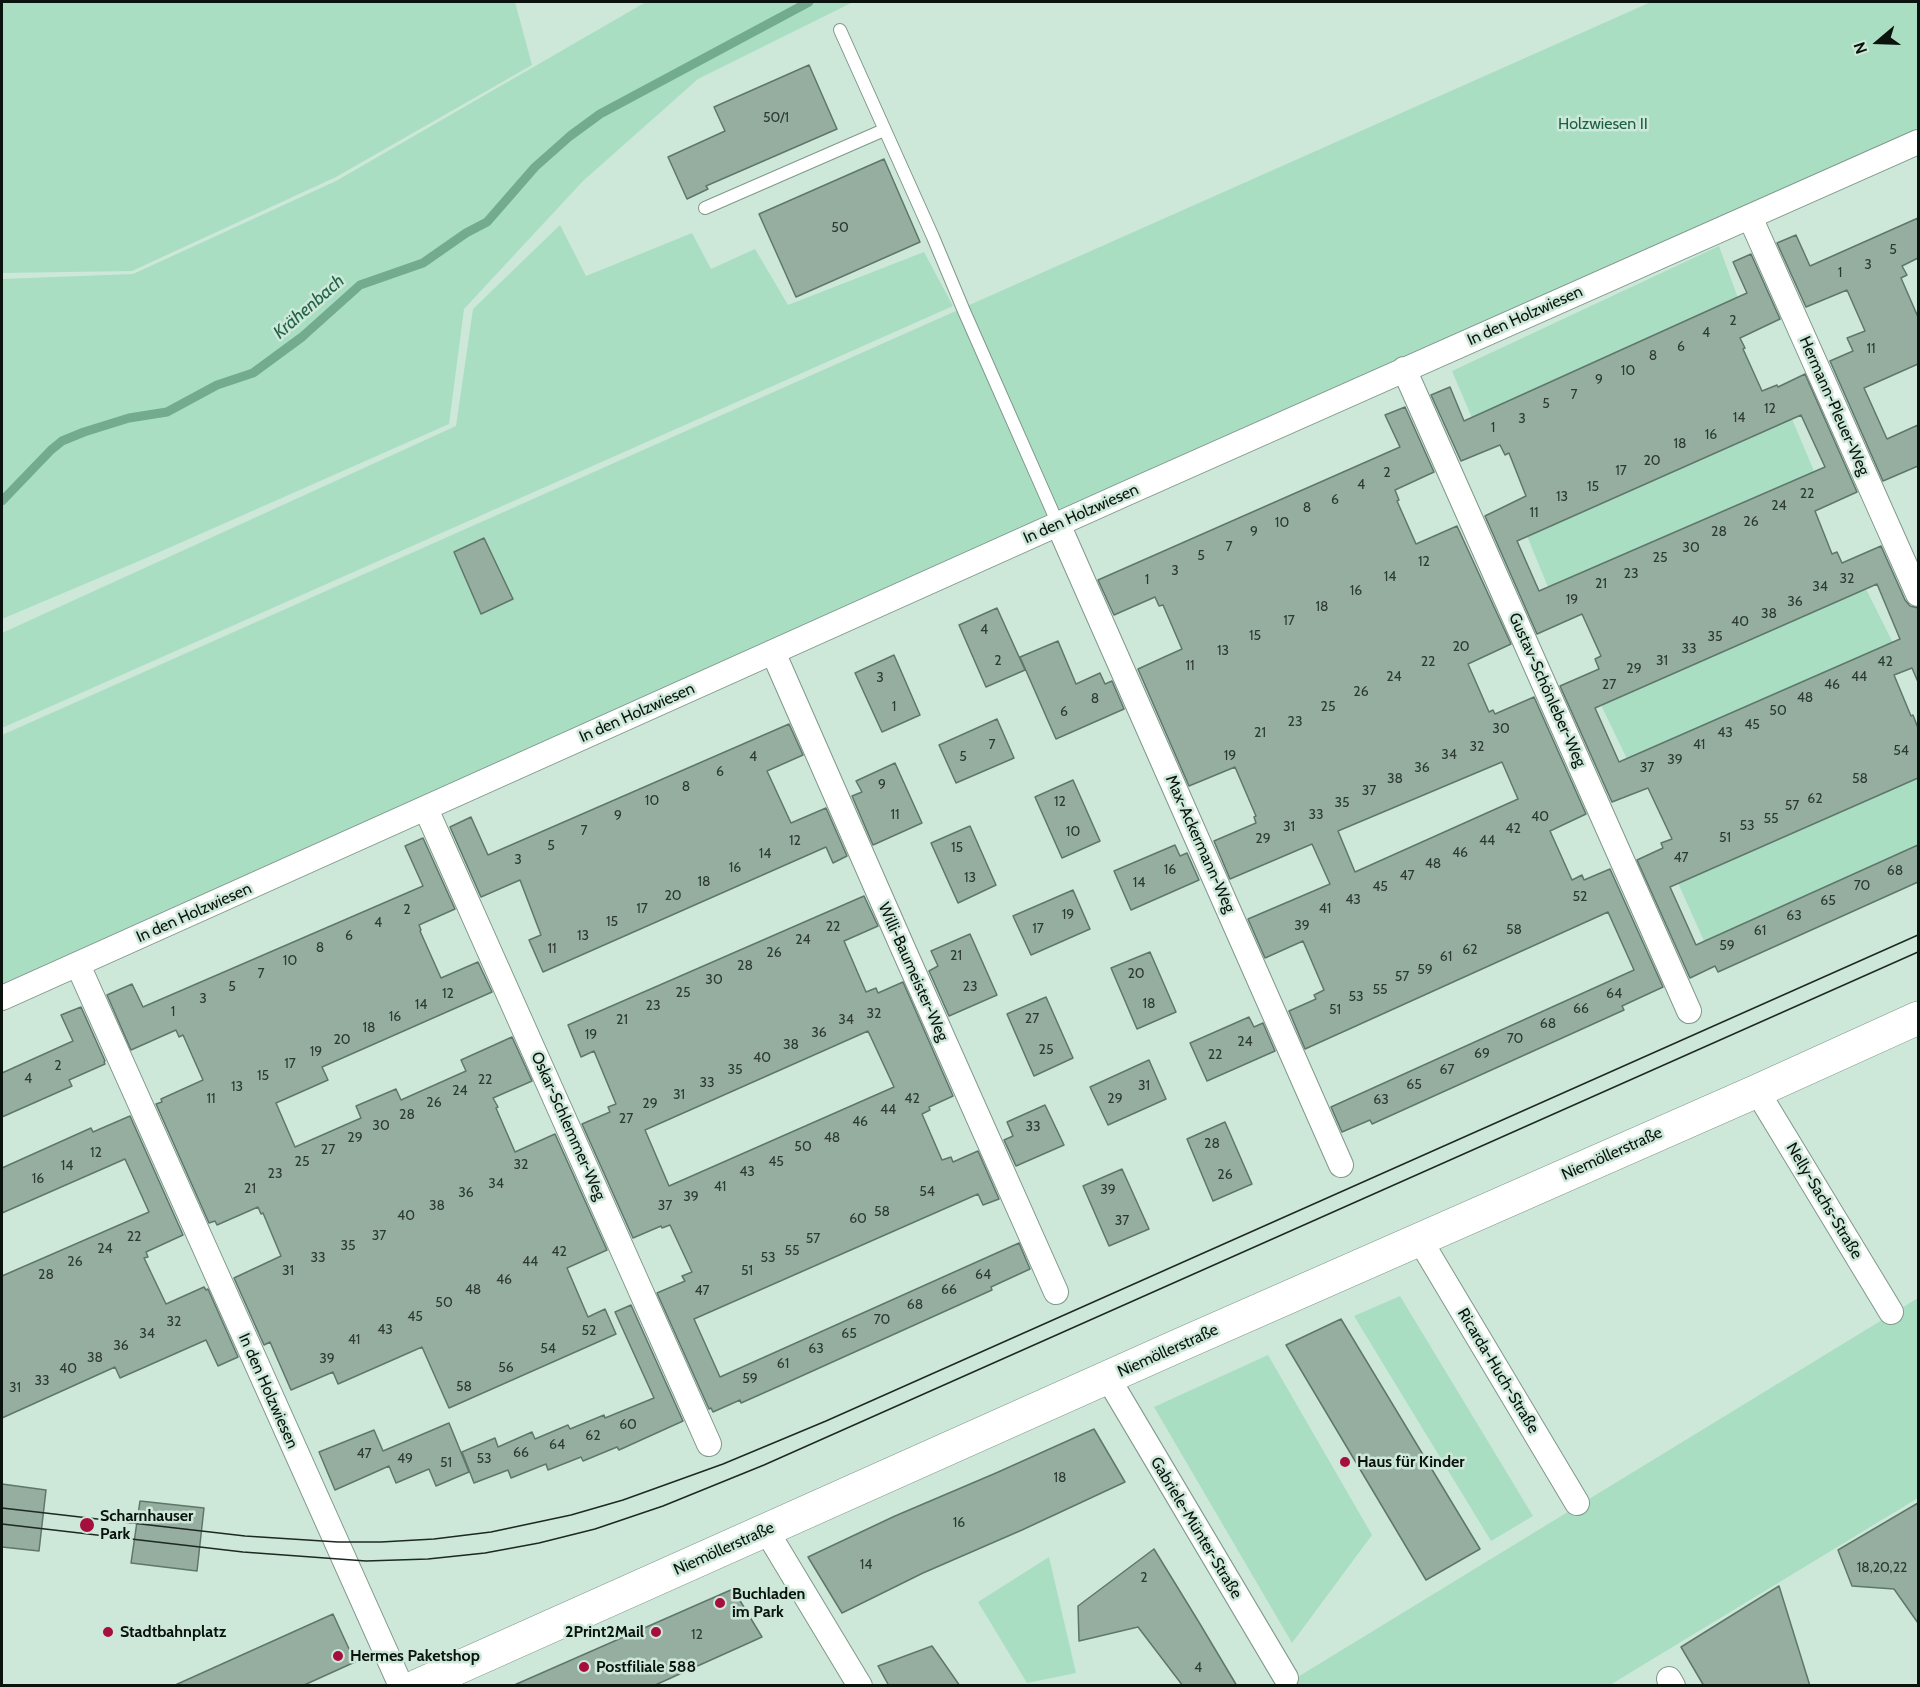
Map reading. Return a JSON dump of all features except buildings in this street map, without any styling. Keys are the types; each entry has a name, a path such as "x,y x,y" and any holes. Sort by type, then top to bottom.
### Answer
{"main road":[{"name":"Niemöllerstraße","path":"419,1684 1918,1018"}],"street":[{"name":"In den Holzwiesen","path":"419,1684 78,964 1404,369 1918,142"},
{"name":"Hermann-Pleuer-Weg","path":"1750,217 1918,594"},
{"name":"Gustav-Schönleber-Weg","path":"1404,369 1689,1011"},
{"name":"Max-Ackermann-Weg","path":"1058,524 1341,1165"},
{"name":"Willi-Baumeister-Weg","path":"773,652 1056,1292"},
{"name":"Oskar-Schlemmer-Weg","path":"426,808 709,1444"},
{"path":"2,998 78,964"},
{"name":"Nelly-Sachs-Straße","path":"1757,1091 1891,1312"},
{"name":"Ricarda-Huch-Straße","path":"1420,1239 1577,1503"},
{"name":"Gabriele-Münter-Straße","path":"1107,1378 1286,1678"},
{"path":"766,1530 860,1686"}],"lane":[{"path":"840,30 1058,524"},
{"path":"705,208 884,130"}],"green space":[{"path":"2,2 515,2 532,65 336,177 132,271 2,273"},
{"path":"646,2 853,2 698,79 583,181 464,309 449,424 2,619 2,279 133,274 336,181"},
{"name":"Holzwiesen II","path":"1651,2 1918,2 1918,128 2,984 2,735"},
{"path":"560,225 586,276 692,233 711,269 755,249 788,305 924,252 953,306 2,728 2,633 456,426 473,309"},
{"path":"1719,246 1738,298 1472,418 1452,371"},
{"path":"1792,419 1814,471 1548,587 1527,536"},
{"path":"1866,589 1893,643 1627,759 1601,705"},
{"path":"1918,778 1918,845 1704,941 1678,883"},
{"path":"1400,1296 1533,1516 1491,1541 1354,1316"},
{"path":"1918,1298 1918,1498 1610,1685 1283,1686"},
{"path":"1268,1355 1372,1535 1292,1643 1154,1407"},
{"path":"1049,1557 1076,1673 1027,1683 978,1602"}],"waterway":[{"name":"Krähenbach","path":"2,501 62,441 129,418 167,412 217,385 253,373 302,337 360,285 423,263 466,233 487,222 535,167 570,136 600,114 809,2"}],"tram line":[{"path":"2,1508 245,1536 338,1542 381,1542 434,1539 491,1532 571,1515 623,1500 723,1464 826,1421 1918,935"},
{"path":"2,1524 243,1552 366,1561 428,1559 485,1553 595,1529 663,1506 764,1465 1918,952"}],"place":[{"name":"Haus für Kinder","path":"1345,1462"},
{"name":"Scharnhauser Park","path":"87,1525"},
{"name":"Buchladen im Park","path":"720,1603"},
{"name":"Stadtbahnplatz","path":"108,1632"},
{"name":"2Print2Mail","path":"656,1632"},
{"name":"Hermes Paketshop","path":"338,1656"},
{"name":"Postfiliale 588","path":"584,1667"}]}
